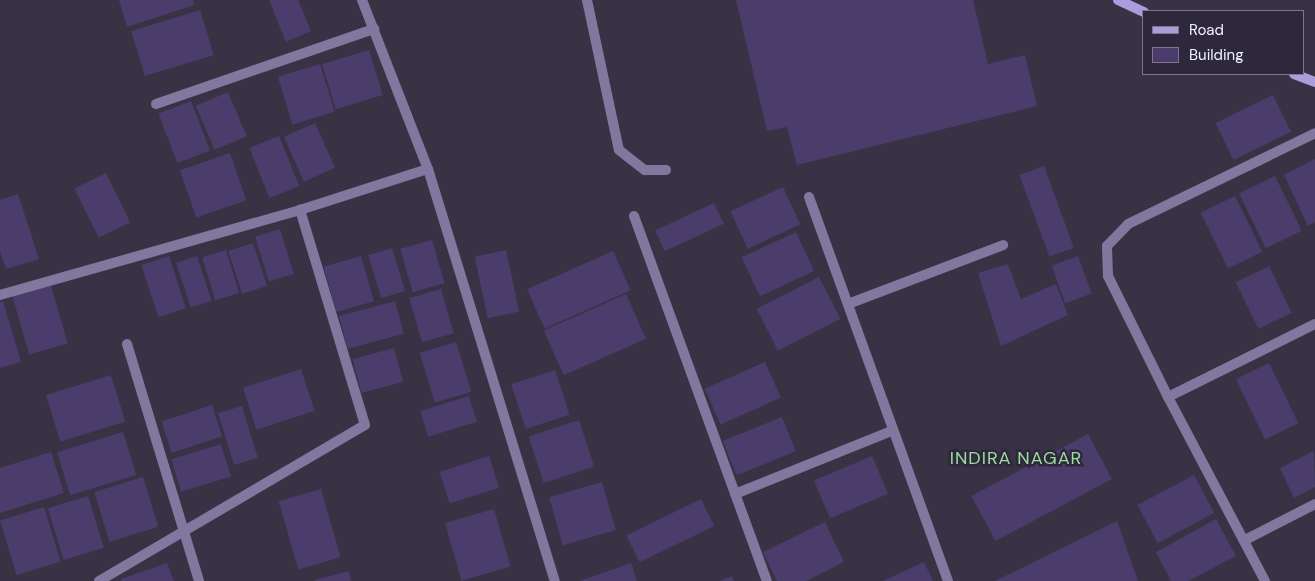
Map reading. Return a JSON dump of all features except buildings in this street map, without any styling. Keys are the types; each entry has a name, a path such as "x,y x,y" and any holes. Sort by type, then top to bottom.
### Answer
{"street":[{"path":"362,0 428,169 555,581"},
{"path":"587,0 619,150 645,170 666,170"},
{"path":"1118,0 1142,11"},
{"path":"156,104 374,29"},
{"path":"1297,75 1315,82"},
{"path":"1265,581 1168,397 1108,276 1108,246 1128,224 1315,133"},
{"path":"0,295 300,210 428,169"},
{"path":"809,197 892,432 948,581"},
{"path":"99,581 184,533 365,425 300,210"},
{"path":"634,216 767,581"},
{"path":"848,304 1003,245"},
{"path":"1168,397 1315,324"},
{"path":"127,344 199,581"},
{"path":"735,494 892,432"},
{"path":"1245,540 1315,504"}],"district":[{"name":"INDIRA NAGAR","path":"1016,458"}]}
